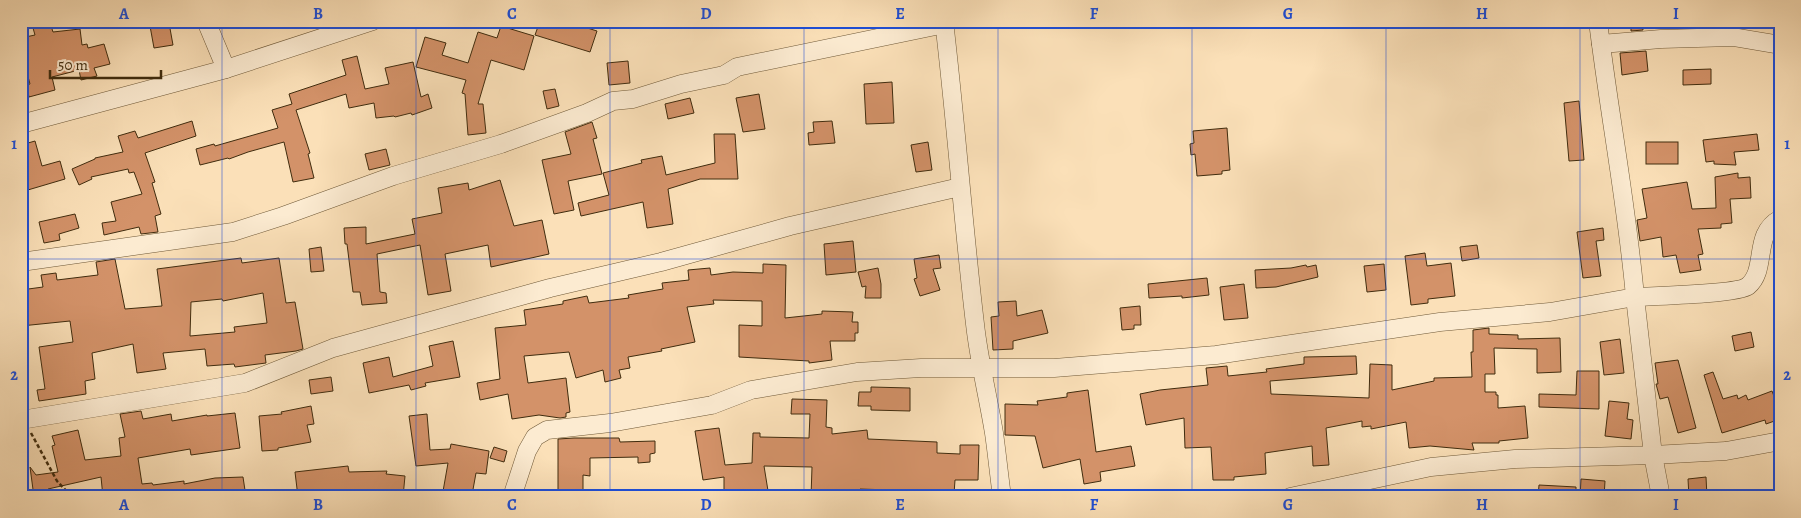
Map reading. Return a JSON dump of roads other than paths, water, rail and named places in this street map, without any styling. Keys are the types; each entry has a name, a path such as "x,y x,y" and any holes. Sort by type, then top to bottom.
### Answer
{"street":[{"path":"206,21 226,69"},
{"path":"21,124 226,69 373,21"},
{"path":"1598,21 1630,248 1653,455 1661,497"},
{"path":"21,262 233,232 407,172 501,144 587,113 612,100 632,99 681,84 724,75 737,67 944,23 981,369 994,433 1002,497"},
{"path":"1601,44 1662,39 1733,37 1780,45"},
{"path":"22,419 245,383 342,346 550,288 661,262 790,226 960,186"},
{"path":"512,497 527,451 535,437 547,430 610,423 712,405 751,390 857,372 921,368 1054,368 1216,354 1440,322 1550,312 1635,297 1742,289 1748,286 1754,278 1766,231 1774,222 1780,219"},
{"path":"1290,497 1431,467 1514,459 1726,451 1780,441"}]}
